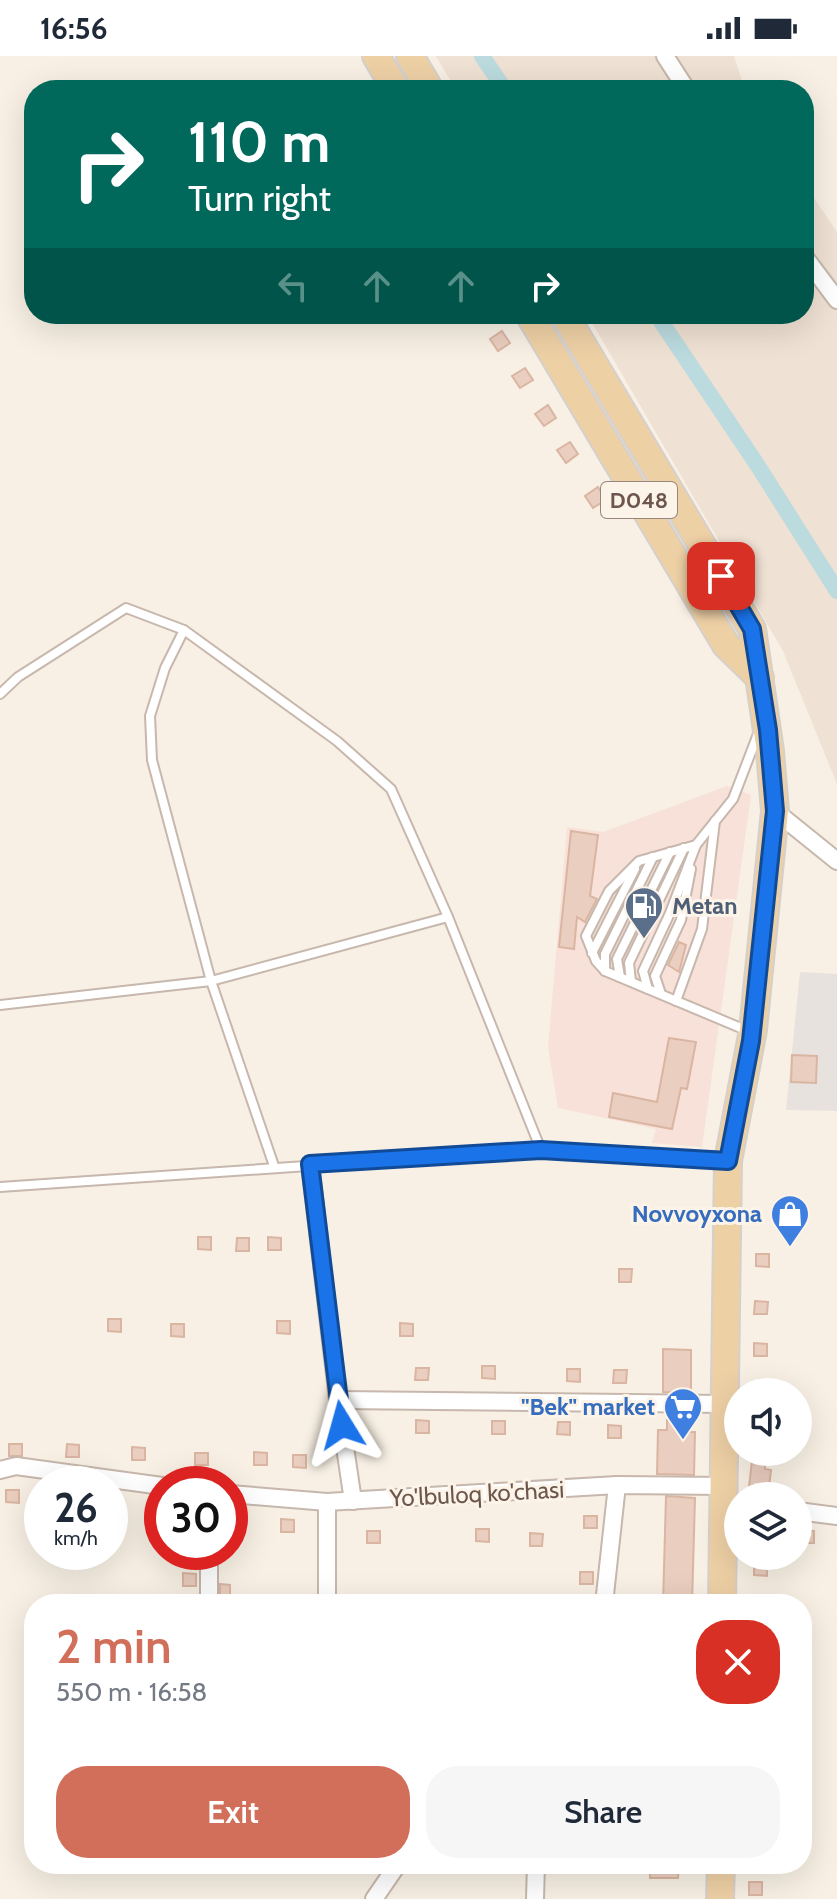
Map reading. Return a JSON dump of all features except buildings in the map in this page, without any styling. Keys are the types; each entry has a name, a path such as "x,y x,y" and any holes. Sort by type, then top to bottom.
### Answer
{"main road":[{"path":"376,56 390,80"},
{"path":"410,56 424,80"},
{"name":"D048","path":"535,324 726,645 760,678"},
{"name":"D048","path":"570,324 752,629 765,710 775,811 752,1033 728,1161 725,1378"},
{"name":"D048","path":"723,1594 724,1570"},
{"path":"720,1899 721,1874"}],"street":[{"path":"665,56 681,80"},
{"path":"814,269 837,300"},
{"path":"775,811 837,861"},
{"path":"310,1164 353,1501"},
{"path":"338,1400 724,1404"},
{"path":"0,1470 16,1466 144,1484"},
{"path":"605,1594 617,1485"},
{"name":"Yo'lbuloq ko'chasi","path":"248,1495 327,1502 617,1485 724,1497"},
{"path":"327,1502 327,1594"},
{"path":"812,1513 837,1516"},
{"path":"209,1570 209,1594"},
{"path":"374,1899 391,1874"},
{"path":"535,1899 536,1874"}],"lane":[{"path":"0,694 18,677 126,608 184,630 337,741 391,789 448,917 541,1150"},
{"path":"184,630 165,668 150,716 152,760 211,981 274,1166"},
{"path":"648,989 643,971 696,845 733,799 754,750 765,710"},
{"path":"676,1001 702,929 715,821"},
{"path":"696,845 639,861 609,891 586,936 592,954 605,971 752,1033"},
{"path":"661,994 655,976 681,920 696,845"},
{"path":"631,981 629,963 684,848"},
{"path":"620,977 617,959 670,852"},
{"path":"605,971 605,954 653,857"},
{"path":"592,954 639,861"},
{"path":"0,1005 211,981 448,917"},
{"path":"0,1187 541,1150 728,1161"}],"shaded area":[{"path":"436,56 734,56 742,80 450,80"},
{"path":"814,198 837,232 837,784 783,651 593,324 814,324"},
{"name":"Metan","path":"727,786 751,795 702,1147 652,1143 656,1129 558,1108 548,1047 567,827 603,832"},
{"path":"800,972 837,974 837,1111 786,1110"}],"waterway":[{"path":"482,56 498,80"},
{"path":"663,324 837,591"}],"place":[{"name":"Metan","path":"644,940"},
{"name":"Novvoyxona","path":"790,1248"},
{"name":"\"Bek\" market","path":"683,1441"}],"route":[{"path":"342,1425 310,1164 541,1150 728,1161 751,1041 775,811 768,730 752,629 721,576"}]}
